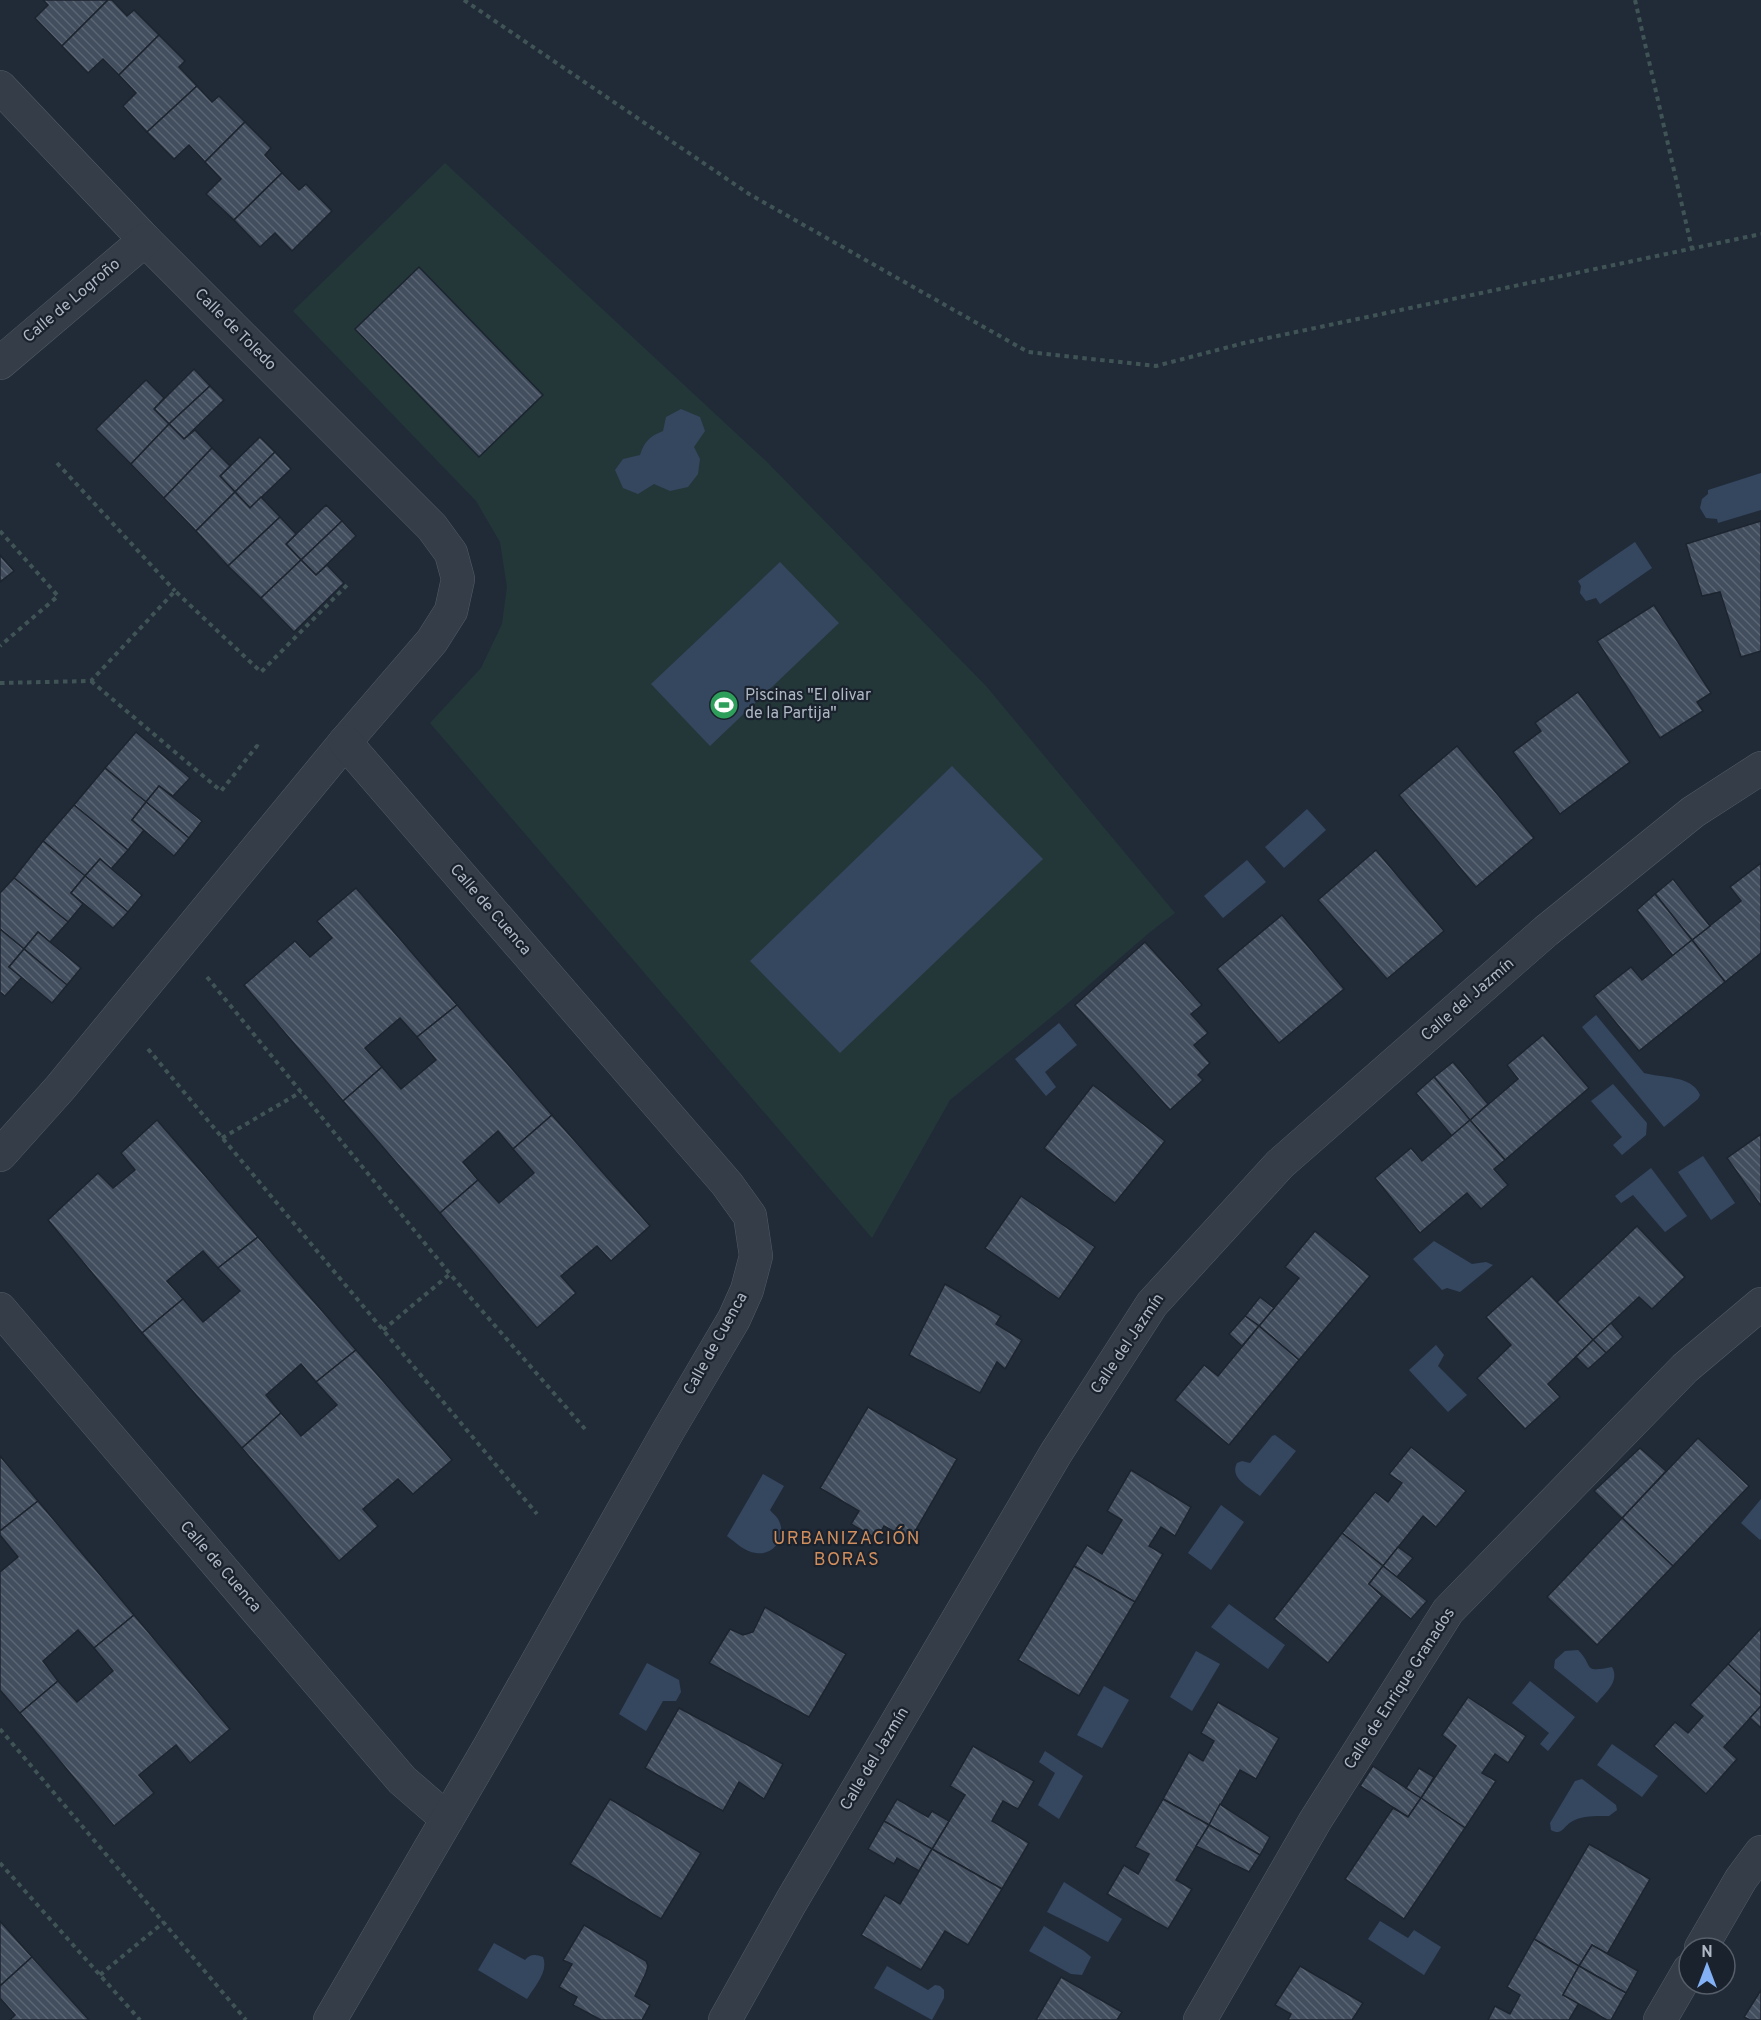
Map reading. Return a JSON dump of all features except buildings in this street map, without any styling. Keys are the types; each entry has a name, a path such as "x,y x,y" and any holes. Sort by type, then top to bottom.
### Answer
{"street":[{"name":"Calle de Toledo","path":"0,87 145,240 432,527 451,553 458,579 451,611 432,641 345,742"},
{"name":"Calle de Logroño","path":"0,363 145,240"},
{"path":"4,1144 60,1088 345,742"},
{"name":"Calle de Cuenca","path":"330,2020 734,1319 747,1290 756,1256 750,1215 727,1184 345,742"},
{"name":"Calle del Jazmín","path":"724,2020 791,1902 1056,1453 1152,1304 1280,1164 1546,931 1693,812 1761,768"},
{"name":"Calle de Enrique Granados","path":"1200,2020 1315,1821 1448,1611 1685,1368 1761,1304"},
{"name":"Calle de Cuenca","path":"0,1309 402,1780 447,1819"},
{"path":"1708,1936 1741,1879 1761,1852"},
{"path":"1660,2020 1677,1991"}],"path":[{"path":"464,0 748,194 1028,351 1156,366 1244,343 1761,234"},
{"path":"1635,0 1692,249"},
{"path":"57,463 175,591 261,672 349,583"},
{"path":"0,531 58,596 0,646"},
{"path":"91,681 175,591"},
{"path":"0,683 91,681 221,791 257,746 261,750"},
{"path":"207,977 450,1274 585,1429"},
{"path":"148,1049 537,1514"},
{"path":"222,1138 301,1092"},
{"path":"383,1330 450,1274"},
{"path":"0,1729 246,2020"},
{"path":"0,1863 140,2020"},
{"path":"100,1975 164,1922"}],"green space":[{"name":"Piscinas \"El olivar de la Partija\"","path":"445,163 766,461 986,686 1175,913 950,1100 872,1238 430,723 481,668 502,624 507,587 500,542 476,501 293,311"}],"water":[{"path":"681,409 700,417 705,431 694,447 700,459 698,474 688,487 670,491 654,484 638,494 623,488 615,470 623,459 640,455 648,440 663,431 666,417"},
{"path":"1761,473 1761,510 1718,523 1717,519 1706,518 1700,508 1702,499 1708,494 1708,490"},
{"path":"1635,542 1652,568 1600,604 1596,598 1586,601 1580,593 1581,586 1578,581"},
{"path":"780,562 839,623 710,746 651,684"},
{"path":"952,766 1043,859 840,1053 750,961"},
{"path":"1307,809 1326,830 1284,868 1265,847"},
{"path":"1247,860 1266,882 1223,918 1204,896"},
{"path":"1596,1015 1644,1073 1675,1078 1690,1084 1700,1095 1698,1099 1664,1127 1582,1027"},
{"path":"1059,1023 1077,1045 1045,1072 1056,1087 1046,1096 1015,1059"},
{"path":"1613,1084 1647,1123 1646,1135 1622,1155 1613,1145 1622,1137 1591,1101"},
{"path":"1703,1156 1735,1203 1711,1220 1678,1172"},
{"path":"1651,1168 1687,1216 1665,1232 1633,1195 1621,1203 1615,1196"},
{"path":"1434,1241 1472,1264 1486,1262 1493,1265 1460,1292 1447,1288 1442,1290 1413,1259"},
{"path":"1436,1345 1444,1355 1438,1366 1467,1395 1448,1412 1409,1370"},
{"path":"1275,1435 1296,1451 1260,1496 1241,1482 1235,1468 1237,1463 1242,1461 1250,1463"},
{"path":"763,1474 784,1486 770,1510 778,1519 781,1533 777,1544 768,1552 756,1553 744,1549 727,1536"},
{"path":"1761,1499 1761,1539 1760,1540 1741,1523"},
{"path":"1221,1505 1244,1522 1211,1570 1188,1553"},
{"path":"1229,1604 1285,1645 1268,1669 1211,1627"},
{"path":"1578,1650 1592,1669 1612,1667 1614,1672 1611,1686 1597,1703 1554,1668 1555,1660 1565,1651"},
{"path":"1196,1651 1220,1664 1192,1711 1170,1697"},
{"path":"647,1663 679,1680 681,1692 676,1701 663,1701 646,1731 619,1714"},
{"path":"1530,1681 1575,1717 1548,1751 1540,1744 1549,1733 1512,1703"},
{"path":"1104,1686 1129,1700 1102,1748 1077,1735"},
{"path":"1612,1744 1658,1776 1642,1797 1597,1765"},
{"path":"1045,1751 1083,1776 1059,1819 1038,1805 1055,1773 1039,1762"},
{"path":"1582,1779 1616,1805 1617,1810 1609,1816 1580,1818 1558,1832 1551,1830 1550,1823 1575,1781"},
{"path":"1064,1882 1122,1919 1108,1942 1047,1912"},
{"path":"1380,1921 1408,1938 1414,1930 1441,1947 1424,1975 1368,1939"},
{"path":"1044,1926 1091,1957 1082,1975 1071,1974 1029,1951"},
{"path":"494,1943 525,1960 533,1955 543,1957 542,1974 527,1999 478,1970"},
{"path":"887,1966 928,1990 935,1985 944,1990 944,1998 932,2020 874,1988"}],"place":[{"name":"Piscinas \"El olivar de la Partija\"","path":"724,705"}],"district":[{"name":"URBANIZACIÓN BORAS","path":"847,1549"}]}
